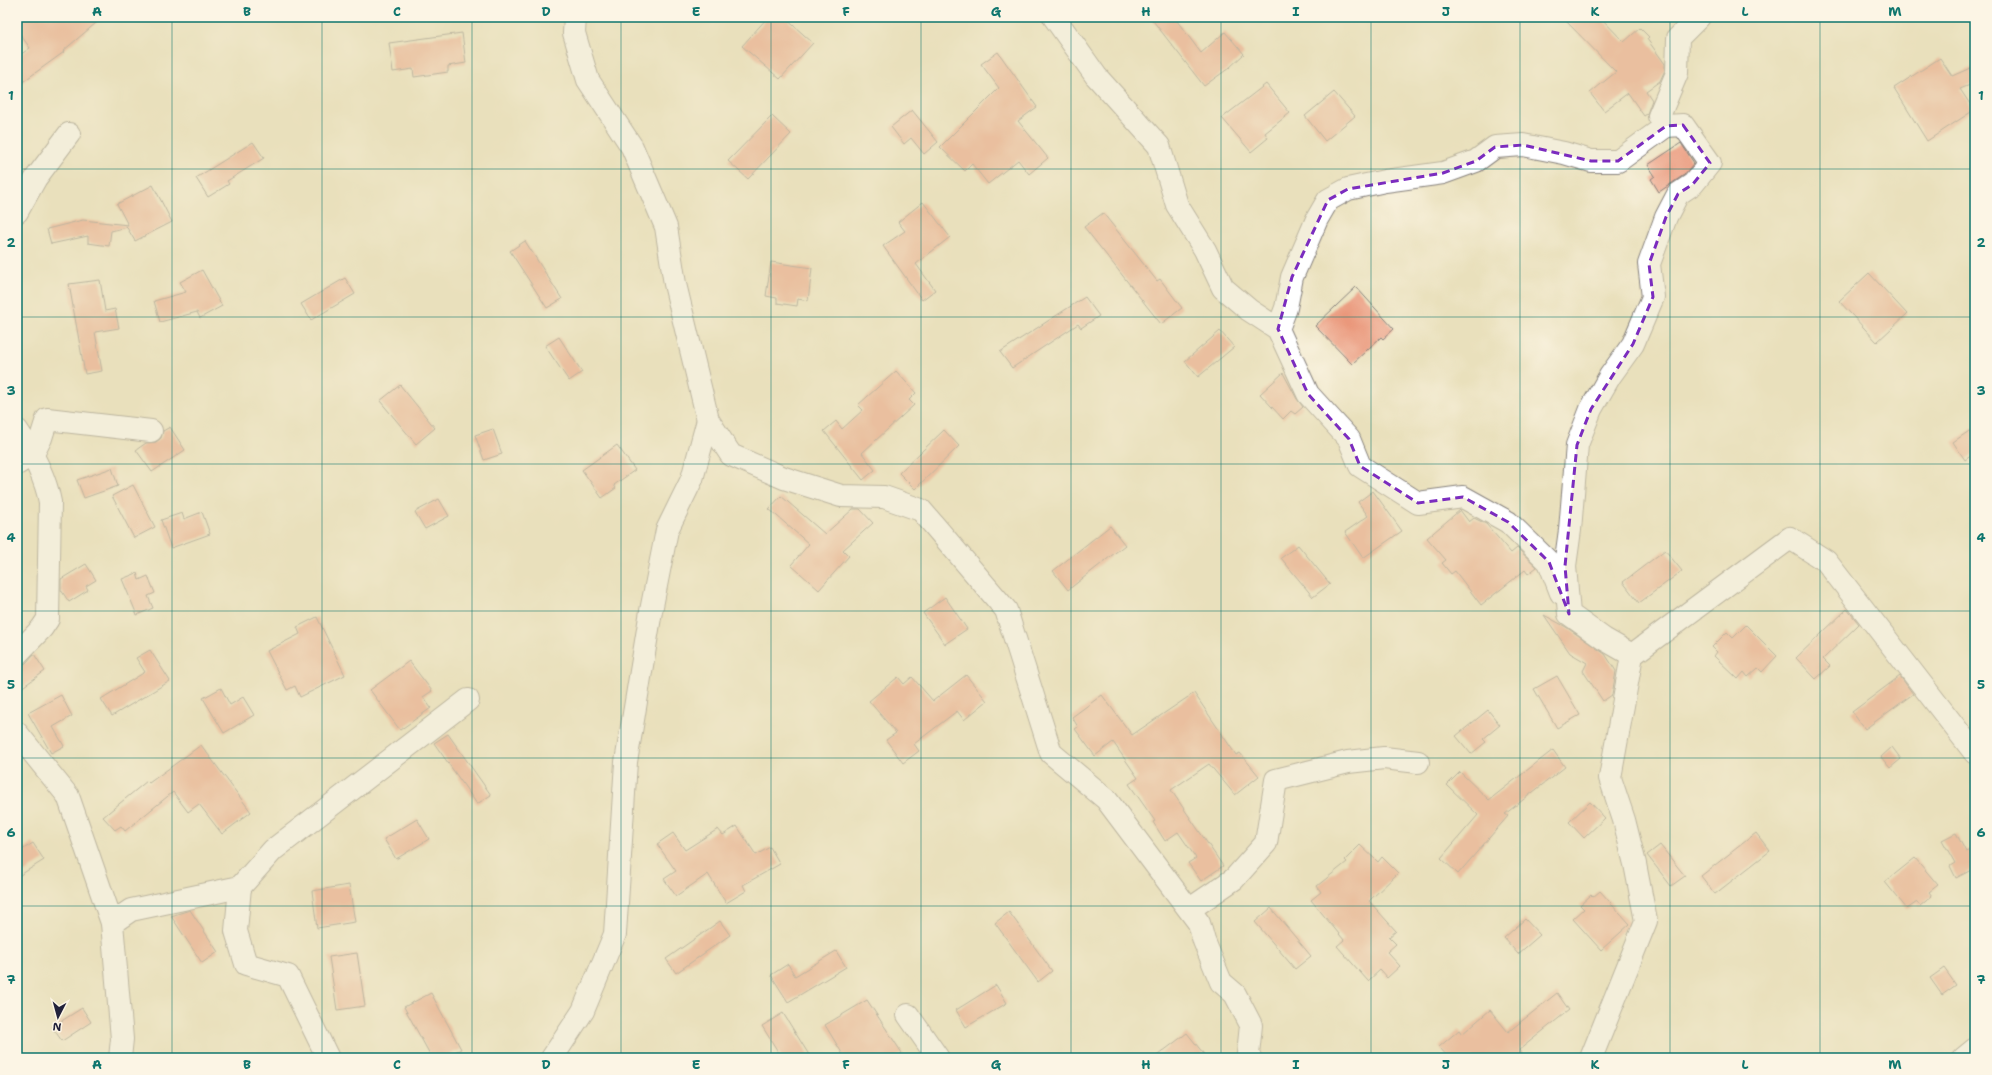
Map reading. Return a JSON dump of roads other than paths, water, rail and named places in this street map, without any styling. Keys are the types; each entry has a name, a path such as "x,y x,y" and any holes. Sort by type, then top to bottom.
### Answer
{"street":[{"path":"575,17 574,33 588,80 632,146 666,227 675,284 708,420 731,455 784,478 841,496 884,497 921,510 1006,610 1051,753 1106,799 1190,909 1199,923 1204,942 1221,982 1235,994 1251,1025 1248,1054 1250,1058"},
{"path":"1054,17 1096,76 1159,146 1177,205 1205,250 1223,288 1249,310 1278,329 1308,394 1349,439 1360,466 1418,503 1464,497 1508,522 1549,562 1569,614 1604,639 1632,655"},
{"path":"1666,126 1659,116 1677,73 1678,38 1699,17"},
{"path":"1278,329 1286,308 1292,277 1317,218 1328,200 1348,189 1443,174 1476,161 1495,147 1523,145 1564,153 1591,161 1618,161 1666,126 1683,125 1710,163 1693,184 1678,194 1666,217 1649,264 1653,297 1632,344 1610,376 1591,409 1577,445 1572,516 1565,566 1569,614"},
{"path":"17,212 36,178 69,134"},
{"path":"17,417 48,419 151,431"},
{"path":"25,459 48,419"},
{"path":"552,1058 583,1011 615,934 626,762 651,611 667,530 692,479 708,420"},
{"path":"17,430 25,459 47,487 50,502 48,619 42,628 17,654"},
{"path":"1591,1058 1646,921 1635,864 1624,820 1610,778 1632,655 1790,538 1826,561 1975,753"},
{"path":"112,923 131,910 240,887 273,850 468,700"},
{"path":"17,732 68,796 112,923 122,1039 120,1058"},
{"path":"1190,909 1234,879 1266,843 1276,780 1348,762 1384,758 1418,762"},
{"path":"240,887 236,930 246,964 288,976 328,1058"},
{"path":"908,1015 938,1058"},
{"path":"1964,1058 1975,1049"}]}
